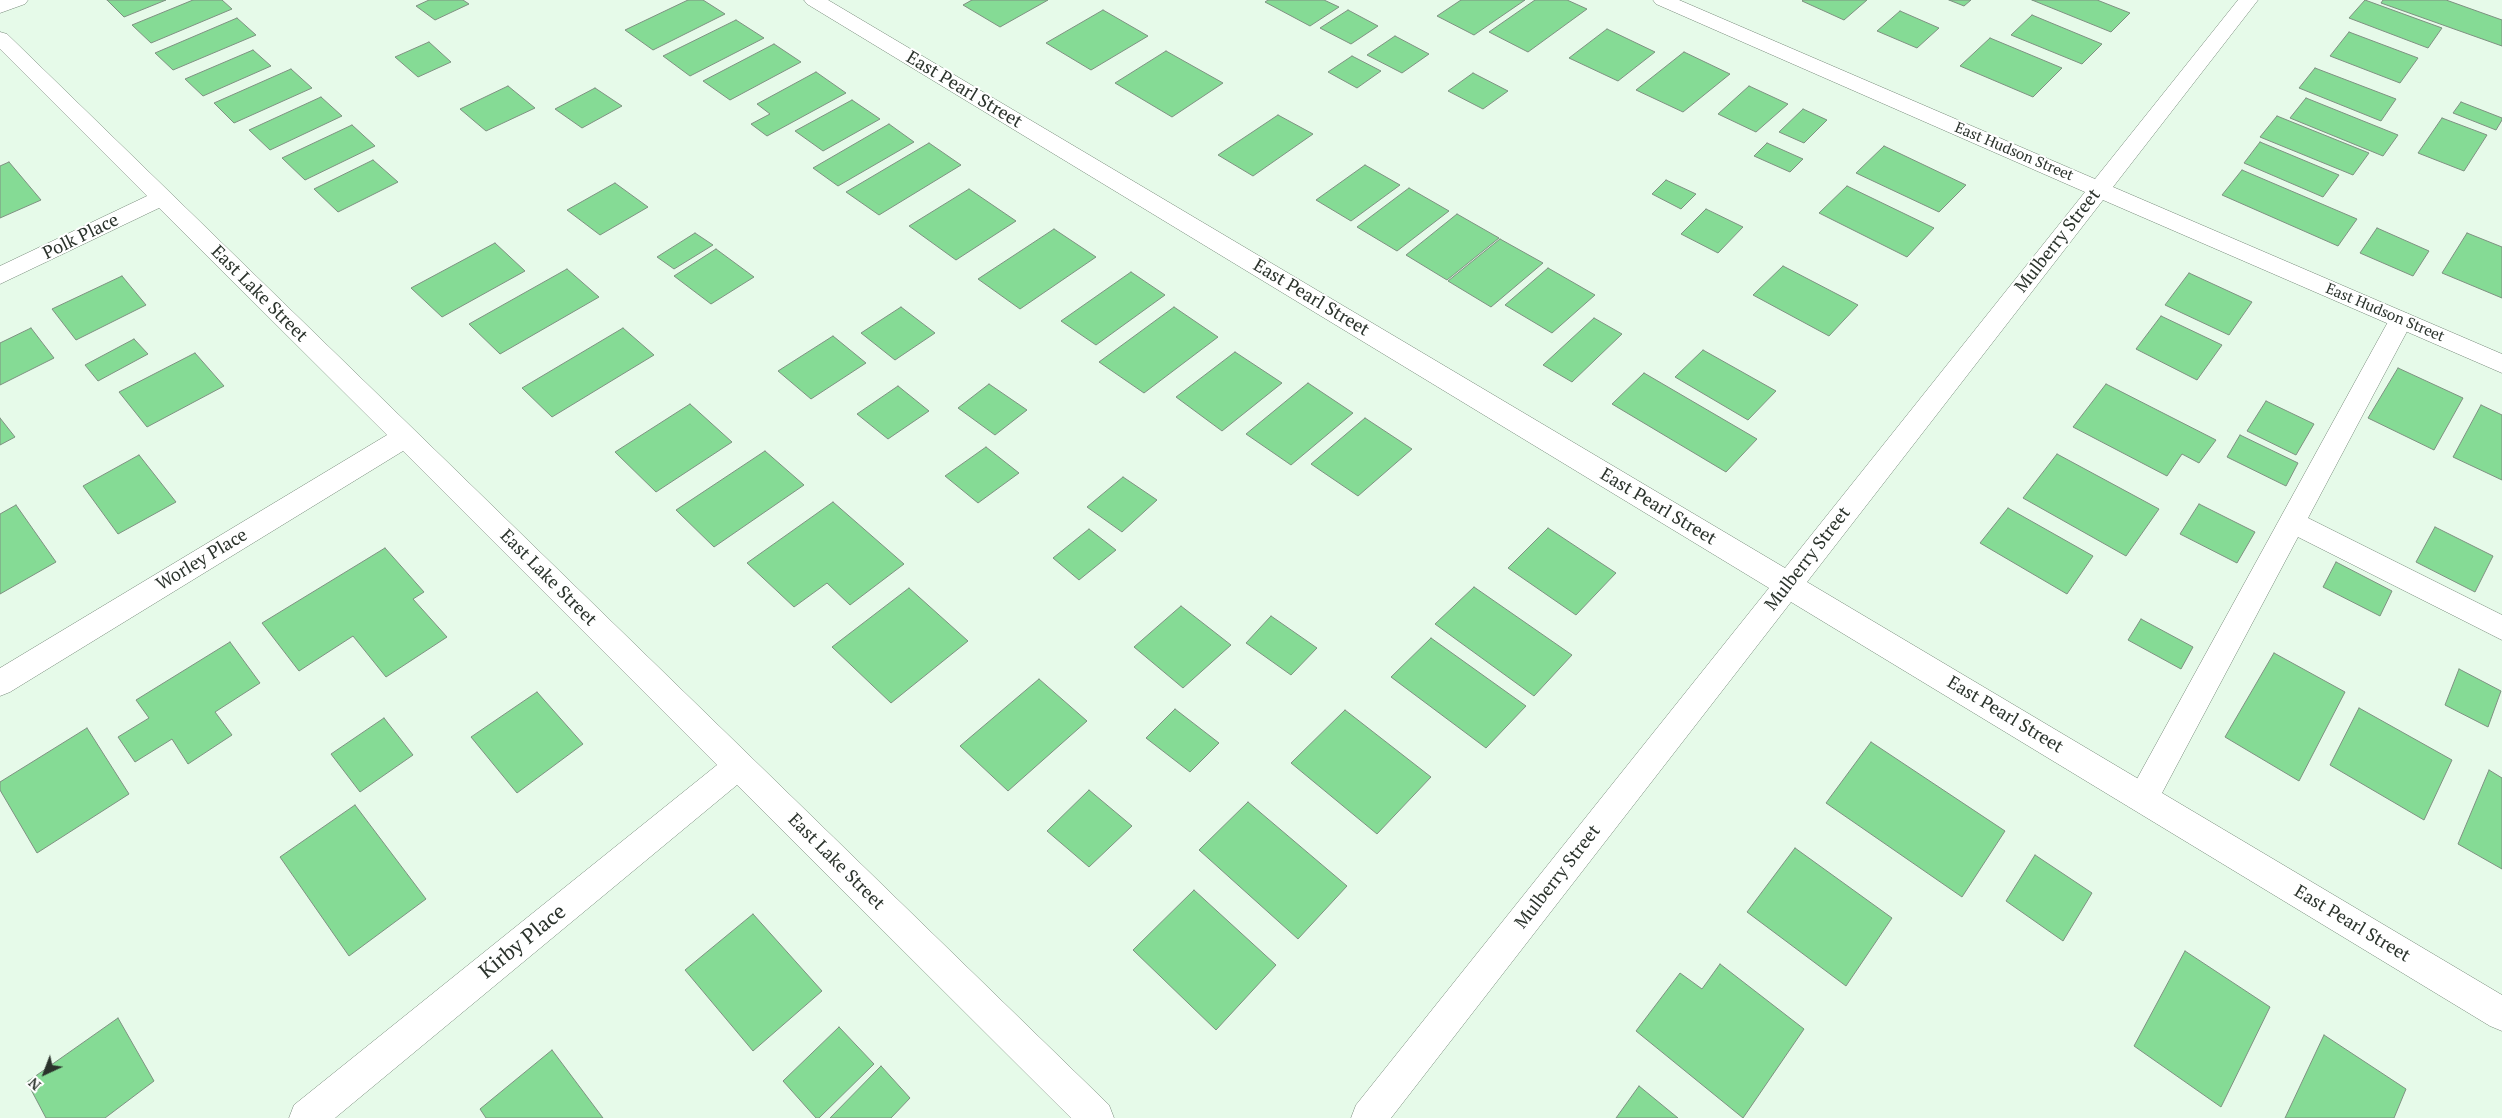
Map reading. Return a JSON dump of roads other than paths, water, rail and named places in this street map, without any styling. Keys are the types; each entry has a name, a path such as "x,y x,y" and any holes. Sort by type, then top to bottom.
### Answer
{"street":[{"path":"0,7 18,0"},
{"name":"East Pearl Street","path":"814,0 2502,1014"},
{"name":"East Hudson Street","path":"1663,0 2502,364"},
{"name":"Mulberry Street","path":"1369,1118 2248,0"},
{"name":"East Lake Street","path":"0,38 1096,1118"},
{"name":"Polk Place","path":"0,276 162,198"},
{"path":"2143,798 2401,320"},
{"name":"Worley Place","path":"0,682 405,437"},
{"path":"2292,522 2502,628"},
{"name":"Kirby Place","path":"307,1118 738,766"}]}
